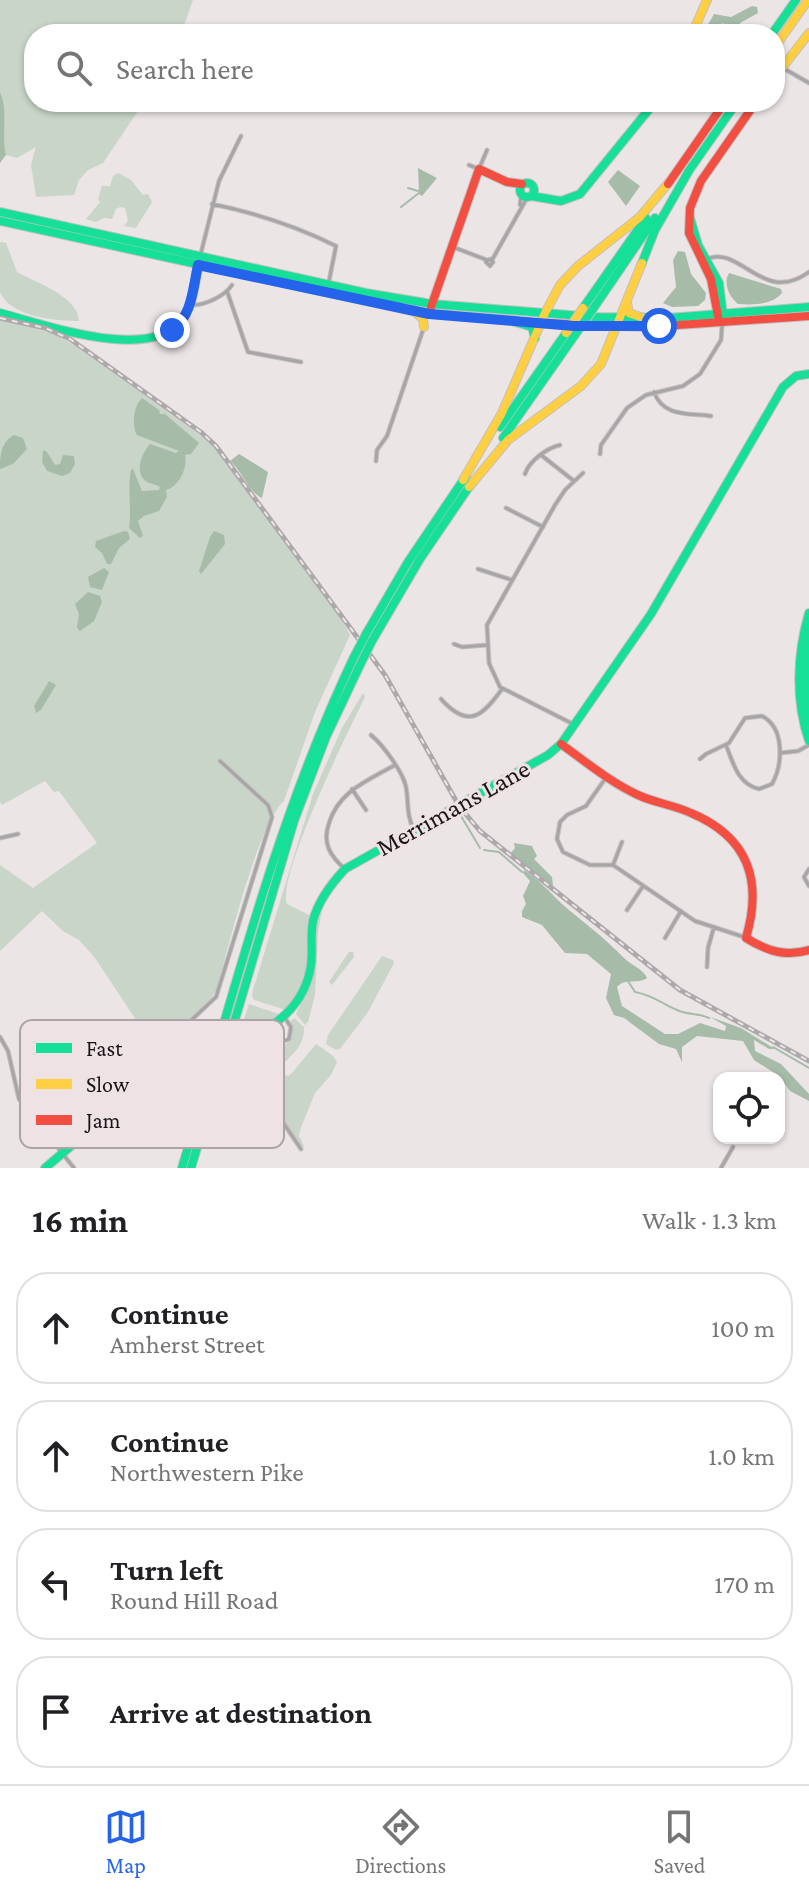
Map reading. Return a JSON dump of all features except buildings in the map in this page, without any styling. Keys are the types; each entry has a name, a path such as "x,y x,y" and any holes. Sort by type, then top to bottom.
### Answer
{"main road":[{"path":"696,24 707,0"},
{"path":"779,24 796,0"},
{"path":"785,33 808,0"},
{"path":"785,65 809,33"},
{"path":"429,314 474,167 526,192 561,201 580,194 647,112"},
{"path":"588,308 718,112"},
{"path":"226,1020 288,813 323,722 369,637 466,484 730,112"},
{"path":"720,316 719,283 691,240 688,226 693,198 701,181 749,112"},
{"path":"466,484 508,440 590,378 601,364 655,230 690,169"},
{"path":"466,484 545,313 566,277 640,217 670,181"},
{"path":"0,212 318,291 429,314 542,323 619,322 809,307"},
{"path":"0,221 432,304 619,322 643,318 809,316"},
{"path":"0,313 111,340 136,341 158,336 178,326 189,305 199,261"},
{"path":"318,291 328,285"},
{"path":"627,302 628,312 643,318"},
{"path":"415,312 423,319 424,327"},
{"path":"512,321 533,327 534,342"},
{"name":"Merrimans Lane","path":"282,1020 300,999 308,980 312,928 318,905 330,885 345,869 548,755 561,744 651,614 783,387 796,376 809,374"},
{"path":"809,613 802,637 809,729"},
{"path":"809,631 802,715 809,743"},
{"path":"235,1020 294,821 357,661"},
{"path":"561,744 639,796 707,821 733,842 747,863 754,884 755,906 746,938 761,949 779,955 809,950"},
{"name":"Merrimans Lane","path":"45,1168 69,1148"},
{"path":"182,1168 188,1148"},
{"path":"191,1168 197,1148"}],"street":[{"path":"785,69 809,83"},
{"path":"199,261 221,175 241,136"},
{"path":"474,167 487,150"},
{"path":"451,246 490,260 510,231 526,192"},
{"path":"212,204 261,215 336,246 328,285"},
{"path":"705,261 716,256 724,257 756,276 775,282 791,281 809,272"},
{"path":"189,305 201,305 232,285"},
{"path":"227,291 248,352 301,362"},
{"path":"376,461 377,450 387,436 429,314"},
{"path":"600,454 601,445 619,417 632,404 654,392 683,386 700,374 721,340 720,316"},
{"path":"654,392 660,405 667,410 711,416"},
{"path":"525,474 528,466 541,455 560,445"},
{"path":"541,455 574,481"},
{"path":"574,725 502,689 491,671 487,625 561,496 583,473"},
{"path":"506,508 543,527"},
{"path":"478,569 512,580"},
{"path":"454,644 462,647 487,645"},
{"path":"441,699 455,713 469,717 481,713 502,689"},
{"path":"700,759 726,745 743,720 758,715 768,719 773,726 780,753 772,784 756,789 740,777 726,745"},
{"path":"371,735 395,765 405,784 408,816 414,830"},
{"path":"780,753 795,752 809,743"},
{"path":"191,1020 216,997 272,817 268,805 220,761"},
{"path":"345,869 328,848 326,831 334,808 352,789 395,765"},
{"path":"607,776 586,806 562,819 557,837 560,848 570,857 590,865 613,865 695,921 746,938"},
{"path":"352,789 366,810"},
{"path":"0,838 18,834"},
{"path":"613,865 622,842"},
{"path":"809,869 804,877 809,886"},
{"path":"627,910 643,886"},
{"path":"665,938 681,911"},
{"path":"707,967 708,947 714,927"},
{"path":"284,1041 289,1039 292,1030 285,1018"},
{"path":"0,1037 8,1051 20,1100"},
{"path":"284,1124 301,1149"},
{"path":"721,1168 733,1147"},
{"path":"59,1148 74,1168"}],"shaded area":[{"path":"0,0 193,0 185,24 24,24 24,112 137,112 103,163 88,170 79,180 74,195 36,197 31,165 36,147 17,158 6,155 4,107 0,92"},
{"path":"752,6 757,7 758,13 740,24 708,24 714,14 731,17"},
{"path":"0,92 4,107 6,155 0,163"},
{"path":"418,168 437,178 422,196 419,194"},
{"path":"618,170 640,186 626,206 608,182"},
{"path":"118,173 131,180 143,195 148,194 152,202 136,228 124,226 128,221 125,208 120,207 112,219 104,218 96,222 86,219 100,202 102,186 110,186 113,176"},
{"path":"0,242 6,243 17,272 64,298 77,312 79,321 35,316 13,307 5,300 0,292"},
{"path":"678,251 685,252 691,274 706,293 705,300 698,306 672,307 663,303 676,287 673,260"},
{"path":"729,273 781,289 782,293 768,302 738,304 728,290"},
{"path":"0,319 52,333 74,345 214,445 335,608 350,635 315,712 284,801 274,814 254,860 217,988 209,1002 189,1020 136,1020 95,958 79,940 63,931 42,911 0,951 0,865 33,888 97,843 59,791 54,792 45,781 2,805"},
{"path":"142,398 199,443 191,454 185,455 182,476 166,490 167,497 159,511 138,521 143,536 140,538 129,528 131,470 142,491 159,490 160,487 147,482 140,474 144,452 150,444 176,453 179,451 137,435 134,415"},
{"path":"14,435 23,438 27,449 13,464 0,469 4,445"},
{"path":"43,450 55,465 60,464 63,455 74,456 75,464 70,473 62,476 47,471 42,462"},
{"path":"239,454 268,472 262,498 253,492 230,461"},
{"path":"214,531 224,535 225,544 201,574 199,571"},
{"path":"128,532 130,539 119,548 111,564 107,564 95,547 96,541"},
{"path":"104,568 109,572 102,590 90,587 88,577"},
{"path":"88,592 100,596 102,602 94,621 80,631 77,628 79,614 75,604"},
{"path":"49,681 56,685 36,713 34,706"},
{"path":"363,693 365,697 316,803 292,865 287,904 311,916 305,980 294,1002 286,1010 254,1000 253,990 313,794 342,728"},
{"path":"514,843 532,846 537,856 534,859 552,877 553,886 510,854 515,848"},
{"path":"524,870 539,882 645,975 647,978 643,980 624,982 617,987 622,1006 665,1034 678,1034 700,1023 725,1031 726,1026 710,1017 741,1028 775,1049 754,1040 755,1051 781,1064 809,1094 809,1101 790,1091 785,1084 785,1072 773,1072 754,1060 743,1041 697,1036 682,1047 682,1062 676,1049 659,1044 624,1018 614,1015 606,998 611,974 587,954 565,953 542,925 522,917 526,904 523,896 530,881"},
{"path":"324,900 318,931 315,995 305,1025 296,1014 306,993 316,921"},
{"path":"349,952 353,952 354,957 332,985 329,982"},
{"path":"382,956 394,963 368,1012 340,1049 336,1050 326,1044 328,1035"},
{"path":"249,1004 282,1015 277,1020 244,1020"},
{"path":"294,1018 304,1027 303,1039 284,1063 284,1045 291,1037 291,1021"},
{"path":"316,1044 337,1062 331,1075 315,1093 300,1130 299,1136 305,1148 284,1122 284,1074 292,1073"}],"waterway":[{"path":"408,188 418,191"},
{"path":"401,207 419,193"},
{"path":"458,811 480,848"},
{"path":"484,850 499,852 522,872"},
{"path":"628,981 635,992 681,1012 709,1018"},
{"path":"773,1047 809,1068"}],"railway":[{"path":"0,318 45,328 70,339 216,446 385,675 459,806 480,831 680,990 809,1061"}],"traffic: fast":[{"path":"779,24 796,0"},
{"path":"531,196 561,201 580,194 647,112"},
{"path":"688,172 730,112"},
{"path":"642,263 655,230 690,169"},
{"path":"527,183 534,190 527,197 520,190 527,183"},
{"path":"0,212 366,293 432,304 594,317 668,318 809,307"},
{"path":"583,308 646,218"},
{"path":"593,309 655,218"},
{"path":"690,218 698,245 719,283 723,315"},
{"path":"0,221 417,312 517,321"},
{"path":"0,313 97,337 124,340 149,338 169,331 184,317 192,298 199,263"},
{"path":"575,335 593,309"},
{"path":"512,321 532,327 535,338"},
{"path":"500,427 566,333"},
{"path":"503,438 575,335"},
{"path":"278,1020 295,1004 308,980 315,914 335,881 345,869 548,755 561,744 651,614 783,387 796,376 809,374"},
{"path":"366,634 408,562 466,476"},
{"path":"372,641 420,559 471,484"},
{"path":"809,613 799,677 801,709 809,741"},
{"path":"809,631 806,704 809,729"},
{"path":"354,657 366,634"},
{"path":"360,665 372,641"},
{"path":"225,1020 301,781 354,657"},
{"path":"235,1020 294,821 326,737 360,665"},
{"path":"45,1168 68,1148"},
{"path":"182,1168 188,1148"},
{"path":"191,1168 197,1148"}],"traffic: slow":[{"path":"696,24 707,0"},
{"path":"785,33 808,0"},
{"path":"785,64 809,33"},
{"path":"463,480 502,413 560,285 578,266 640,217 670,181"},
{"path":"469,487 508,440 581,386 601,364 642,263"},
{"path":"627,303 629,313 643,318"},
{"path":"566,333 583,308"},
{"path":"415,312 423,319 424,327"}],"traffic: jam":[{"path":"668,184 718,112"},
{"path":"718,316 711,279 689,233 690,208 701,181 749,112"},
{"path":"431,307 479,169 507,182 522,184"},
{"path":"538,323 649,327 809,316"},
{"path":"561,744 628,790 691,813 726,834 738,848 751,879 753,897 746,938 776,952 809,950"}],"route":[{"path":"172,330 186,313 198,265 429,314 574,326 659,326"}]}
